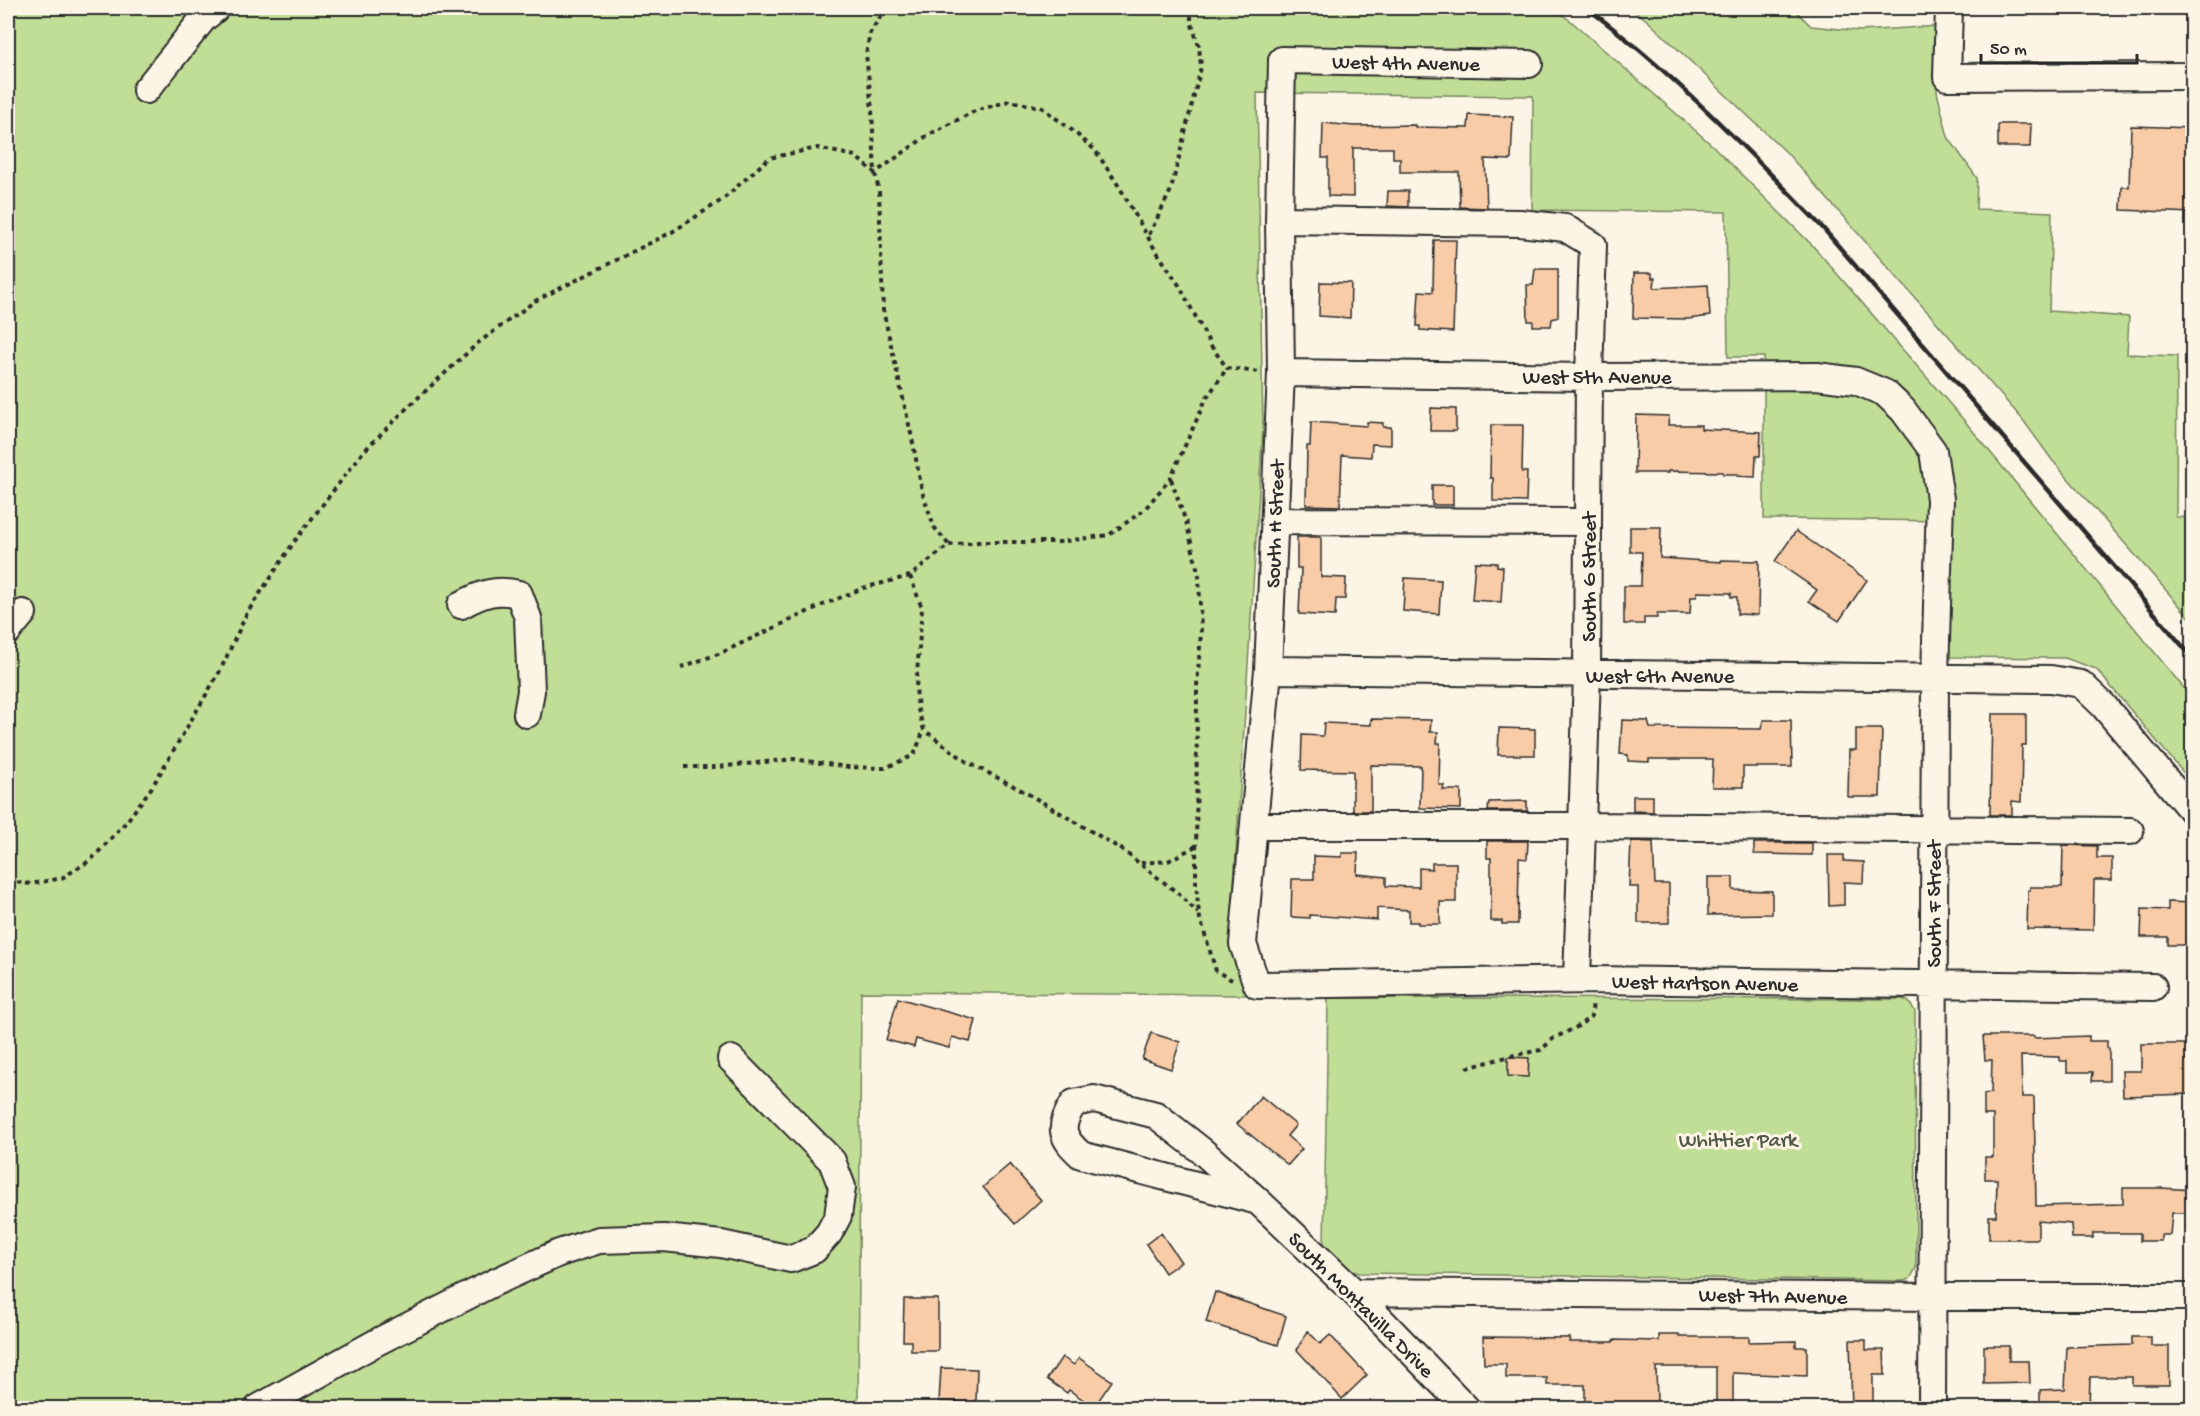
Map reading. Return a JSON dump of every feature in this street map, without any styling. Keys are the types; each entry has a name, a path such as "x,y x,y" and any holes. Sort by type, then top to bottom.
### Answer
{"street":[{"path":"146,90 203,19 216,8"},
{"path":"1949,8 1947,77 2193,76"},
{"name":"West 4th Avenue","path":"1282,60 1529,64"},
{"name":"South H Street","path":"1257,985 1243,944 1268,670 1281,373 1279,220 1282,60"},
{"name":"South G Street","path":"1279,220 1520,223 1565,228 1593,245 1589,377 1587,674 1582,826 1585,980"},
{"name":"West 5th Avenue","path":"1281,373 1589,377 1817,376 1856,381 1885,393 1903,410"},
{"name":"South F Street","path":"1903,410 1933,452 1940,499 1935,676 1932,1408"},
{"path":"1274,521 1588,522"},
{"path":"461,604 479,596 504,590 519,594 528,618 531,691 527,714"},
{"name":"West 6th Avenue","path":"1268,670 2051,679 2081,684 2103,705 2193,811"},
{"path":"1254,826 1582,826 2130,831"},
{"name":"West Hartson Avenue","path":"1257,985 1585,980 2153,987"},
{"path":"258,1408 376,1342 493,1283 559,1253 599,1240 664,1238 720,1244 791,1259 814,1250 829,1233 838,1216 842,1187 832,1161 731,1059"},
{"name":"South Montavilla Drive","path":"1258,1201 1081,1155 1067,1143 1063,1129 1066,1115 1074,1103 1094,1099 1156,1115 1202,1151 1258,1201 1354,1292 1466,1408"},
{"name":"West 7th Avenue","path":"1354,1292 2193,1297"}],"path":[{"path":"886,8 870,33 866,54 872,110 874,173 879,191 883,310 922,491 934,527 949,545"},
{"path":"1148,236 1171,190 1201,67 1199,46 1191,22 1191,8"},
{"path":"874,173 928,135 975,111 1010,101 1041,107 1095,150 1179,285 1211,346 1227,368 1281,373"},
{"path":"8,881 31,884 62,878 91,860 127,821 152,787 220,671 246,613 294,542 363,453 408,406 478,343 535,301 672,232 722,200 769,158 817,148 855,156 874,173"},
{"path":"681,667 721,653 863,588 910,576 949,545 978,542 1059,542 1109,535 1144,510 1170,479 1206,399 1227,368"},
{"path":"1170,479 1188,525 1199,576 1201,633 1197,686 1196,845 1199,915 1216,971 1239,984 1257,985"},
{"path":"910,576 922,608 916,687 918,710 924,730 967,762 1025,792 1121,849 1179,894 1199,915"},
{"path":"684,767 717,767 794,759 847,767 885,768 914,755 924,730"},
{"path":"1141,863 1168,861 1196,845"},
{"path":"1467,1068 1541,1050 1554,1038 1583,1023 1592,1014 1585,980"}],"green space":[{"path":"8,8 1552,8 1571,21 1713,146 1813,246 1968,425 2192,698 2192,783 2096,669 2065,658 1949,657 1952,521 1764,519 1764,357 1728,357 1726,212 1532,210 1533,96 1257,93 1263,429 1231,931 1250,995 861,992 858,1408 8,1408"},
{"path":"1631,8 1793,8 1811,26 1859,31 1939,26 1937,92 1948,137 1977,178 1976,209 2052,212 2049,311 2129,317 2127,354 2177,356 2176,517 2192,518 2192,620 2052,460 2023,420 1786,152 1648,21"},
{"name":"Whittier Park","path":"1328,998 1902,999 1908,1001 1915,1011 1916,1268 1910,1279 1904,1281 1360,1273 1350,1271 1324,1244"}],"building":[{"path":"1469,115 1513,117 1511,160 1485,159 1487,208 1460,207 1459,172 1400,172 1400,158 1393,158 1393,148 1353,148 1353,197 1328,196 1328,158 1322,158 1323,123 1354,126 1415,125 1415,127 1468,128"},
{"path":"1998,124 2031,124 2030,147 1998,147"},
{"path":"2131,126 2193,128 2193,213 2121,210 2122,187 2129,187"},
{"path":"1388,191 1408,191 1408,207 1387,206"},
{"path":"1434,240 1456,240 1453,332 1420,330 1420,326 1417,326 1419,291 1433,292"},
{"path":"1535,269 1558,269 1558,317 1552,319 1551,326 1533,326 1533,321 1528,321 1527,285 1533,285"},
{"path":"1634,273 1652,273 1652,278 1655,278 1654,288 1708,285 1710,316 1688,319 1633,318"},
{"path":"1320,282 1351,283 1350,318 1319,316"},
{"path":"1431,408 1456,409 1456,431 1430,431"},
{"path":"1636,415 1669,416 1668,425 1701,425 1701,429 1761,432 1760,456 1756,456 1755,477 1723,474 1723,472 1635,473"},
{"path":"1311,422 1367,426 1367,422 1383,423 1383,427 1391,427 1391,445 1372,444 1371,457 1342,455 1340,506 1306,505 1307,446 1310,446"},
{"path":"1491,425 1523,425 1522,472 1527,472 1526,502 1493,501 1493,478 1490,478"},
{"path":"1432,485 1453,485 1453,505 1432,505"},
{"path":"1630,527 1661,527 1660,558 1721,562 1721,560 1759,561 1758,615 1737,614 1737,597 1731,597 1731,593 1697,592 1697,597 1691,597 1690,614 1657,614 1657,618 1644,618 1644,624 1624,624 1624,586 1641,586 1642,552 1630,552"},
{"path":"1796,531 1867,580 1839,621 1809,601 1817,590 1775,561"},
{"path":"1297,537 1321,537 1321,577 1346,578 1345,599 1336,599 1335,616 1299,614 1301,568 1297,568"},
{"path":"1475,562 1497,563 1497,566 1503,567 1501,602 1472,600"},
{"path":"1405,578 1441,580 1439,614 1403,611"},
{"path":"1992,714 2026,714 2026,745 2022,745 2021,802 2012,801 2012,815 1990,815"},
{"path":"1371,719 1431,720 1430,732 1438,732 1437,743 1440,743 1439,785 1444,785 1443,790 1461,790 1461,809 1420,808 1421,766 1371,765 1371,811 1353,811 1353,771 1301,770 1302,735 1323,736 1324,723 1371,725"},
{"path":"1622,720 1648,721 1650,728 1761,729 1763,720 1791,720 1792,767 1743,767 1743,787 1712,787 1713,759 1628,761 1628,755 1620,754"},
{"path":"1499,728 1535,729 1535,755 1498,755"},
{"path":"1856,729 1882,729 1880,797 1848,797 1849,750 1856,750"},
{"path":"1633,796 1653,796 1653,812 1633,811"},
{"path":"1527,801 1527,811 1488,811 1489,802"},
{"path":"1487,841 1528,841 1527,859 1519,858 1518,924 1491,921 1491,858 1487,858"},
{"path":"1631,841 1653,842 1655,884 1669,884 1669,923 1638,923 1638,887 1629,887"},
{"path":"1754,843 1812,843 1812,855 1754,854"},
{"path":"2063,845 2097,846 2097,858 2112,858 2112,880 2094,880 2093,930 2027,929 2030,887 2062,887"},
{"path":"1342,853 1358,853 1357,874 1386,877 1386,886 1419,887 1419,868 1432,869 1432,863 1456,863 1456,902 1440,902 1440,924 1409,922 1409,910 1377,908 1377,920 1310,915 1310,918 1291,917 1292,879 1314,879 1314,856 1342,857"},
{"path":"1828,855 1844,855 1844,861 1864,862 1863,883 1844,882 1844,905 1829,906"},
{"path":"1708,877 1733,877 1733,890 1772,891 1772,914 1708,915"},
{"path":"2168,902 2193,903 2193,945 2168,945 2168,937 2141,937 2142,909 2168,910"},
{"path":"898,998 976,1020 970,1042 952,1037 949,1048 916,1039 914,1047 886,1040"},
{"path":"1151,1033 1180,1042 1171,1069 1142,1059"},
{"path":"1983,1036 2034,1036 2034,1038 2089,1036 2089,1041 2107,1041 2109,1081 2092,1081 2093,1072 2067,1072 2067,1061 2060,1061 2060,1057 2021,1056 2022,1097 2034,1097 2036,1206 2123,1204 2123,1188 2161,1188 2193,1190 2193,1213 2172,1213 2170,1235 2161,1235 2161,1241 2140,1241 2140,1233 2093,1233 2093,1238 2072,1238 2071,1224 2038,1221 2038,1239 1989,1239 1989,1216 1996,1216 1997,1179 1985,1179 1985,1157 1993,1157 1993,1115 1984,1115 1984,1094 1991,1093 1992,1060 1985,1060"},
{"path":"2141,1044 2193,1044 2193,1094 2123,1096 2122,1071 2141,1071"},
{"path":"1508,1057 1529,1058 1528,1077 1508,1076"},
{"path":"1261,1096 1296,1125 1287,1136 1302,1149 1288,1165 1237,1124"},
{"path":"1010,1164 1041,1200 1015,1224 983,1187"},
{"path":"1161,1233 1181,1262 1165,1273 1146,1244"},
{"path":"1215,1292 1286,1316 1278,1345 1206,1322"},
{"path":"904,1299 938,1299 938,1351 911,1351 911,1341 903,1341"},
{"path":"1308,1331 1320,1344 1330,1335 1367,1375 1342,1399 1297,1350"},
{"path":"1659,1335 1749,1337 1749,1342 1796,1341 1796,1347 1807,1347 1807,1376 1733,1373 1733,1408 1716,1408 1716,1367 1656,1367 1657,1403 1585,1406 1585,1385 1547,1385 1547,1378 1506,1378 1506,1364 1484,1364 1483,1337 1570,1338 1569,1342 1613,1342 1613,1340 1659,1341"},
{"path":"2132,1337 2151,1337 2151,1346 2169,1346 2169,1385 2132,1385 2132,1377 2090,1377 2089,1408 2040,1408 2040,1390 2065,1389 2067,1347 2132,1345"},
{"path":"1850,1340 1866,1340 1866,1350 1884,1350 1885,1375 1873,1375 1873,1408 1852,1408"},
{"path":"1984,1346 2009,1346 2009,1361 2029,1361 2030,1383 1984,1384"},
{"path":"1062,1357 1074,1365 1079,1358 1112,1381 1094,1407 1069,1390 1067,1393 1047,1379"},
{"path":"941,1368 977,1369 976,1402 939,1401"}],"railway":[{"path":"1587,8 1679,85 1738,141 1822,227 2192,657"}]}
